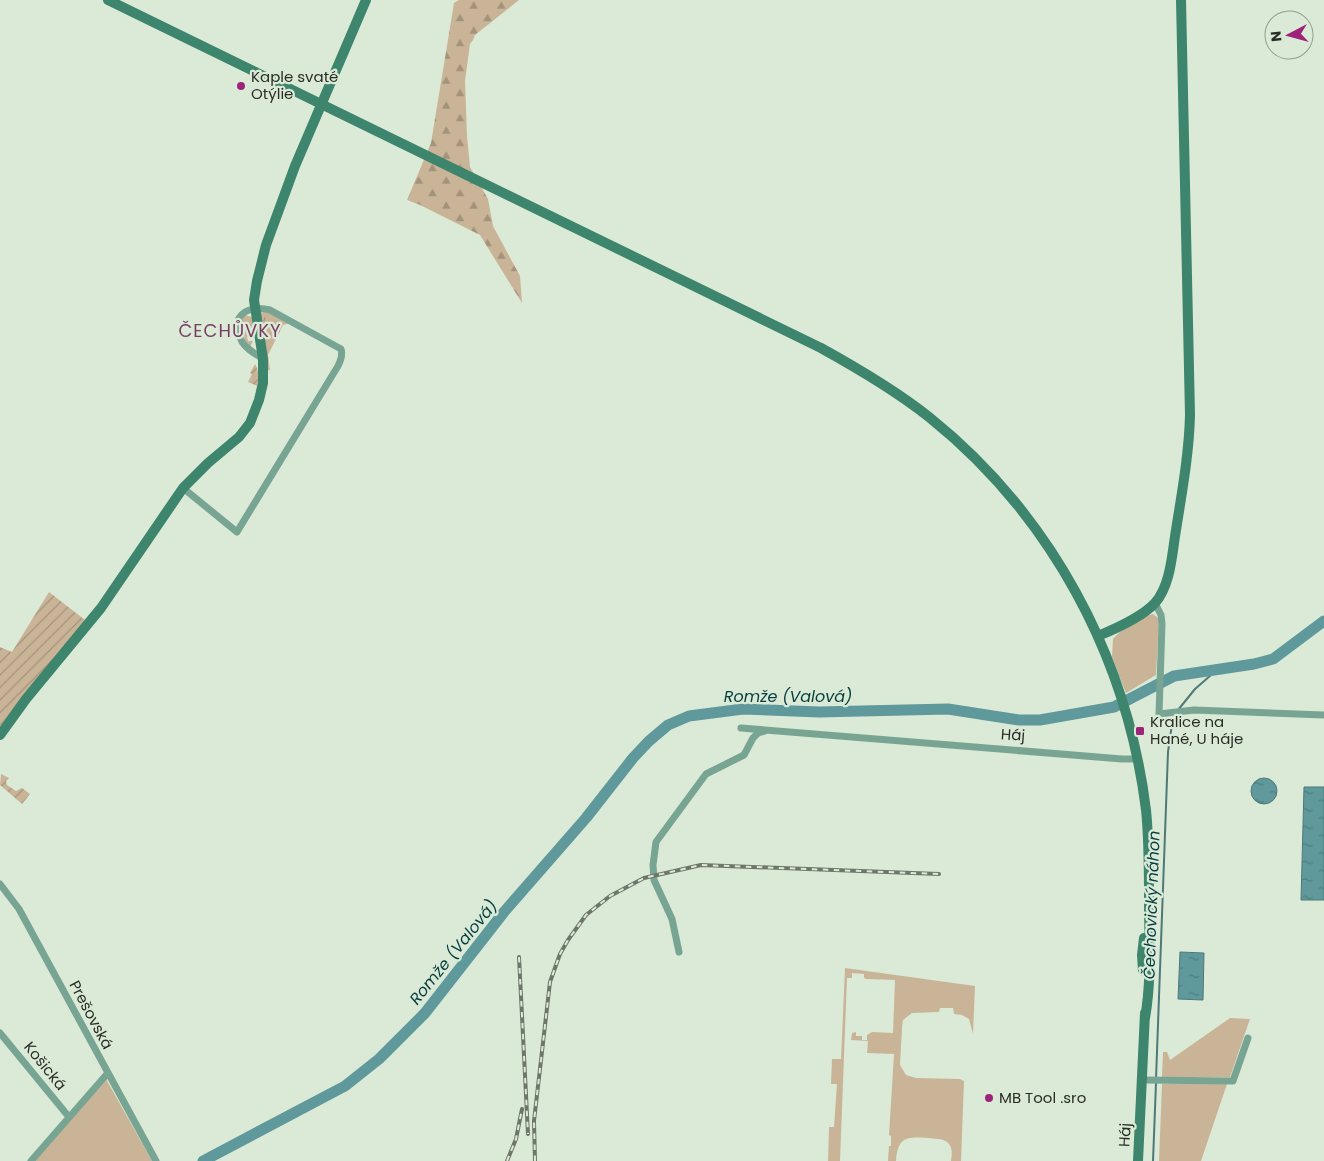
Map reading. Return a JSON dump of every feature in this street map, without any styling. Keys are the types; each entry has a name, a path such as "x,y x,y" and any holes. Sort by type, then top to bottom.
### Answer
{"main road":[{"path":"108,0 821,348 863,372 928,416 965,448 995,479 1021,509 1060,564 1098,636 1127,714 1137,758"},
{"path":"0,735 26,699 101,608 183,488 208,463 239,437 250,423 262,389 263,359 255,289 266,245 279,205 366,0"},
{"path":"1098,636 1141,614 1155,603 1164,588 1183,487 1189,434 1181,0"},
{"name":"Háj","path":"1137,758 1148,829 1150,946 1145,1018 1148,1080 1138,1161"}],"street":[{"path":"183,488 237,532 342,357 341,348 270,310 256,309 244,312 240,316 240,339 244,346 263,359"},
{"path":"1155,603 1162,620 1159,714 1194,710 1324,715"},
{"name":"Háj","path":"741,728 1122,759 1137,758"},
{"path":"679,952 672,919 654,880 653,865 656,842 706,774 744,754 754,737 765,730"},
{"name":"Prešovská","path":"0,886 19,909 156,1161"},
{"name":"Košická","path":"0,1033 69,1117"},
{"path":"1148,1080 1233,1081 1248,1038"},
{"path":"31,1161 107,1074"}],"green space":[{"path":"459,0 519,0 475,35 470,44 465,81 470,167 488,199 493,226 520,276 522,303 480,235 407,200 431,143 454,3"},
{"path":"266,311 290,323 283,325 268,355 270,370 265,371 260,313"},
{"path":"245,315 252,317 252,336 247,337 248,341 253,341 250,347 245,341 244,335 241,336 241,320"},
{"path":"255,364 258,375 257,386 248,382"},
{"path":"49,592 85,620 0,726 0,647 12,652"},
{"path":"1153,614 1159,620 1156,675 1126,693 1112,657 1113,639 1132,624"},
{"path":"1,774 9,778 6,781 7,785 16,791 22,788 30,794 22,804 0,785"},
{"path":"845,968 975,986 973,1034 969,1019 962,1015 954,1014 953,1008 940,1008 939,1012 912,1013 903,1020 902,1028 900,1065 906,1075 916,1078 960,1079 964,1081 961,1161 951,1161 951,1148 945,1141 909,1138 901,1142 896,1161 888,1161 889,1146 891,1146 891,1136 889,1135 894,1054 867,1053 868,1041 851,1040 852,1033 856,1032 856,1036 862,1036 862,1040 867,1040 867,1035 872,1032 893,1033 895,980 866,979 864,974 852,973 852,978 847,978 840,1161 828,1161 829,1127 834,1127 837,1084 831,1084 832,1059 841,1059"},
{"path":"1230,1018 1250,1019 1230,1077 1162,1077 1163,1052 1167,1052 1170,1060"},
{"path":"106,1079 152,1161 35,1161"},
{"path":"1162,1084 1227,1084 1201,1161 1159,1161"}],"water":[{"path":"1264,778 1273,782 1277,791 1273,800 1264,804 1255,800 1251,791 1255,782"},
{"path":"1304,787 1324,787 1324,900 1301,900"},
{"path":"1180,952 1204,953 1203,1000 1178,999"}],"waterway":[{"name":"Romže (Valová)","path":"203,1161 345,1086 379,1059 425,1013 504,912 586,818 633,758 668,725 689,716 743,709 819,712 948,709 1019,720 1040,720 1114,707 1174,676 1254,664 1273,659 1324,621"},
{"name":"Čechovický náhon","path":"1178,710 1195,689 1219,668"},
{"name":"Čechovický náhon","path":"1156,1079 1168,752 1172,724 1176,715"},
{"name":"Čechovický náhon","path":"1153,1161 1156,1083"}],"railway":[{"path":"535,1161 534,1121 550,982 560,954 568,940 586,915 610,896 644,878 701,865 939,874"},
{"path":"519,957 528,1134"},
{"path":"507,1161 516,1139 522,1109"}],"place":[{"name":"Kaple svaté Otýlie","path":"241,86"},
{"name":"Kralice na Hané, U háje","path":"1140,731"},
{"name":"MB Tool .sro","path":"989,1098"}],"district":[{"name":"ČECHŮVKY","path":"230,331"}]}
